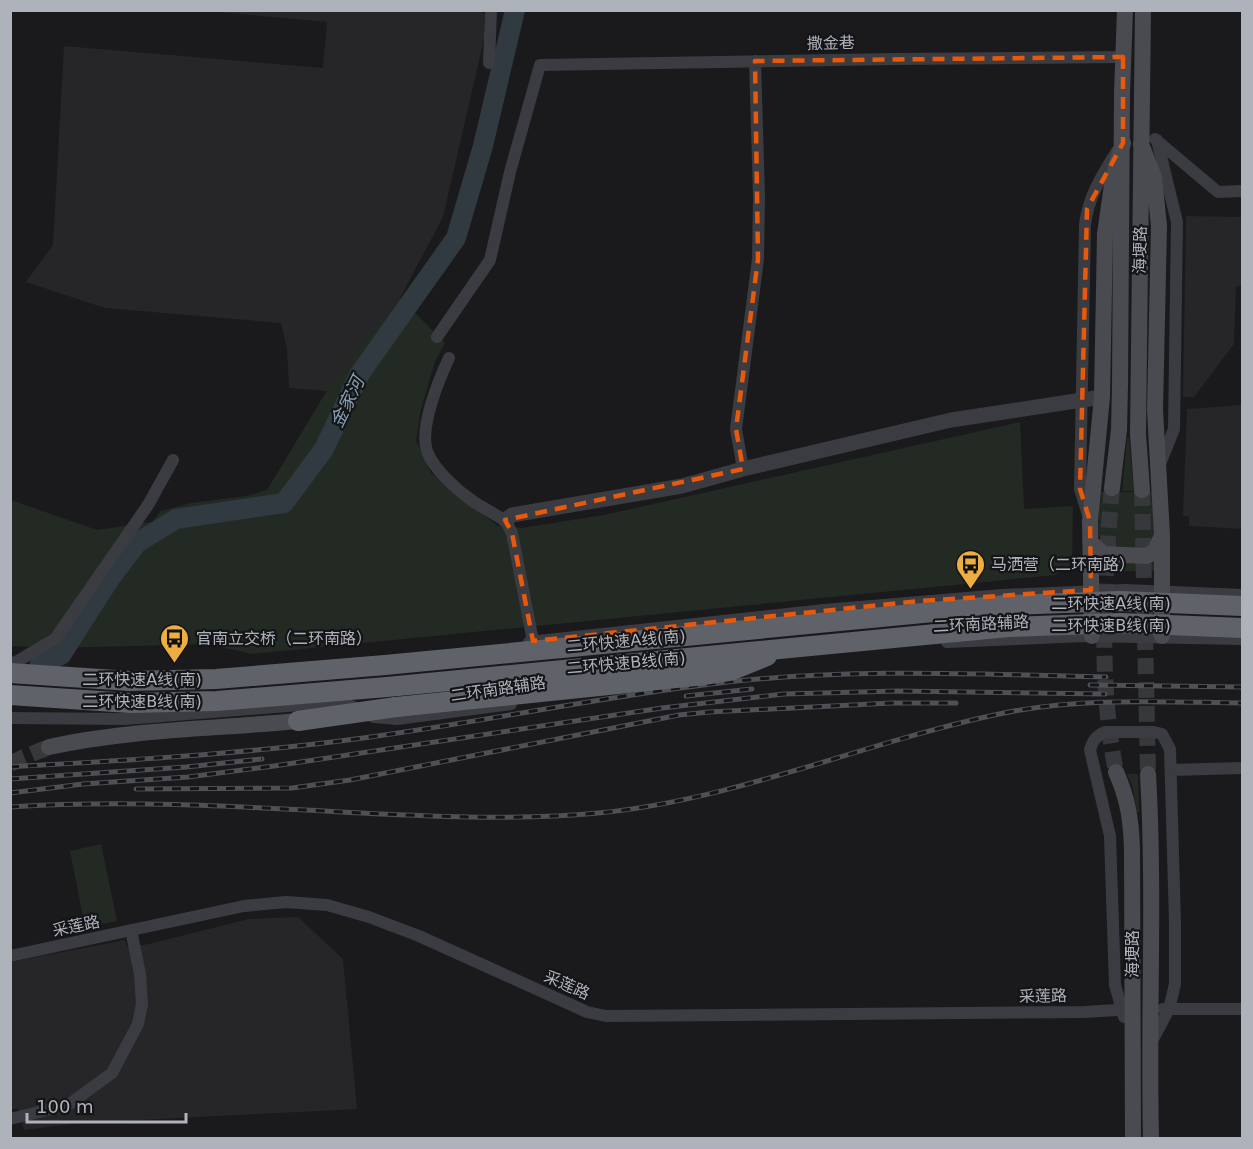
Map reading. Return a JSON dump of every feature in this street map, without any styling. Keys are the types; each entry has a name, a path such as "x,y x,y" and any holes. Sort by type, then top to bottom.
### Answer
{"highway":[{"name":"二环快速A线(南)","path":"10,673 102,680 216,679 385,665 1006,605 1120,601 1242,606"},
{"name":"二环快速B线(南)","path":"10,695 130,703 238,700 971,630 1137,623 1242,628"},
{"path":"298,722 396,707 719,673 774,653 815,645"}],"main road":[{"name":"海埂路","path":"1112,488 1119,430 1120,397 1125,10"},
{"name":"海埂路","path":"1142,490 1138,435 1146,139 1143,10"},
{"path":"1146,139 1154,177 1159,226 1155,410 1162,535 1162,636"},
{"path":"1092,636 1090,521 1102,397 1105,234 1113,178 1123,143"},
{"path":"1090,542 1103,554 1146,556 1154,552 1162,535"},
{"path":"49,747 150,732 298,722"},
{"name":"海埂路","path":"1116,772 1126,796 1131,820 1127,1009 1131,1047 1133,1138"},
{"name":"海埂路","path":"1148,774 1153,917 1149,1048 1151,1138"}],"street":[{"path":"489,63 491,10"},
{"name":"撒金巷","path":"437,337 490,260 510,172 540,65 1123,57"},
{"path":"743,469 736,429 758,249 759,196 754,61"},
{"path":"1146,139 1218,192 1242,191"},
{"path":"1090,521 1080,489 1086,209 1100,178 1123,143"},
{"path":"449,358 435,388 426,435 426,448 431,460 461,493 491,514 505,520 512,533 533,641"},
{"path":"505,520 512,515 682,486 743,469 951,420 1102,397"},
{"path":"10,664 16,663 56,639 148,505 173,460"},
{"name":"二环南路辅路","path":"10,664 99,673 200,673 311,665 919,601 1091,591 1162,591 1242,595"},
{"name":"二环南路辅路","path":"10,718 147,718 324,703 349,705 384,718 426,716 603,690 803,654 950,642 1092,636 1242,639"},
{"path":"1127,1009 1115,985 1110,836 1090,750 1093,742 1105,732 1154,732 1162,734 1170,749 1175,984 1169,1009 1149,1048"},
{"path":"1171,770 1242,768"},
{"name":"采莲路","path":"10,956 244,906 286,902 327,905 369,917 419,936 587,1012 606,1016 1085,1012 1127,1009"},
{"path":"10,1119 68,1105 112,1073 138,1024 142,1004 140,974 131,930"},
{"path":"1150,1009 1242,1009"}],"highlighted area":[{"path":"1123,57 1123,143 1087,209 1080,489 1090,521 1091,590 919,601 533,641 512,533 505,520 743,469 736,429 758,259 755,61"}],"shaded area":[{"path":"478,10 484,14 484,39 443,217 400,298 327,391 289,388 287,349 281,323 105,308 26,282 53,245 64,46 323,68 327,22 218,11"},
{"path":"1186,216 1242,217 1242,286 1236,286 1234,344 1194,397 1183,397"},
{"path":"400,298 445,343 435,362 421,409 416,441 431,473 498,526 521,528 604,515 1020,422 1024,509 1073,506 1072,564 1055,575 252,654 207,644 56,648 11,646 11,500 97,530 152,522 161,511 191,503 247,496 267,490 332,382"},
{"path":"1242,405 1242,529 1189,526 1189,516 1183,516 1187,409"},
{"path":"1127,438 1129,438 1134,491 1122,491"},
{"path":"1101,492 1156,492 1156,541 1152,548 1107,550 1100,538 1099,530"},
{"path":"1155,556 1158,571 1099,571 1099,557"},
{"path":"1127,774 1138,774 1139,812 1137,812 1132,785"},
{"path":"101,844 117,921 85,927 70,851"},
{"path":"298,917 343,959 357,1109 79,1123 24,1130 18,1108 11,1110 10,962 125,940 127,947 149,944 249,919"}],"waterway":[{"name":"金家河","path":"40,664 61,655 109,580 137,543 176,519 284,503 324,449 359,375 456,238 483,146 515,10"}],"tunnel":[{"path":"1112,488 1104,630 1107,702 1116,772"},
{"path":"1142,490 1148,774"},
{"path":"10,764 49,747"}],"railway":[{"path":"10,767 187,756 319,744 408,732 585,702 767,678 912,673 1106,677"},
{"path":"1090,685 1242,687"},
{"path":"686,696 752,689"},
{"path":"10,793 83,784 188,777 662,708 784,694 898,691 1105,694"},
{"path":"136,789 292,788 350,780 679,715 892,703 956,703"},
{"path":"10,807 93,804 176,805 470,817 534,817 598,813 700,796 899,739 999,714 1090,703 1242,703"},
{"path":"10,779 186,767 262,759"}],"place":[{"name":"马洒营（二环南路）","path":"970,590"},
{"name":"官南立交桥（二环南路）","path":"175,664"}]}
